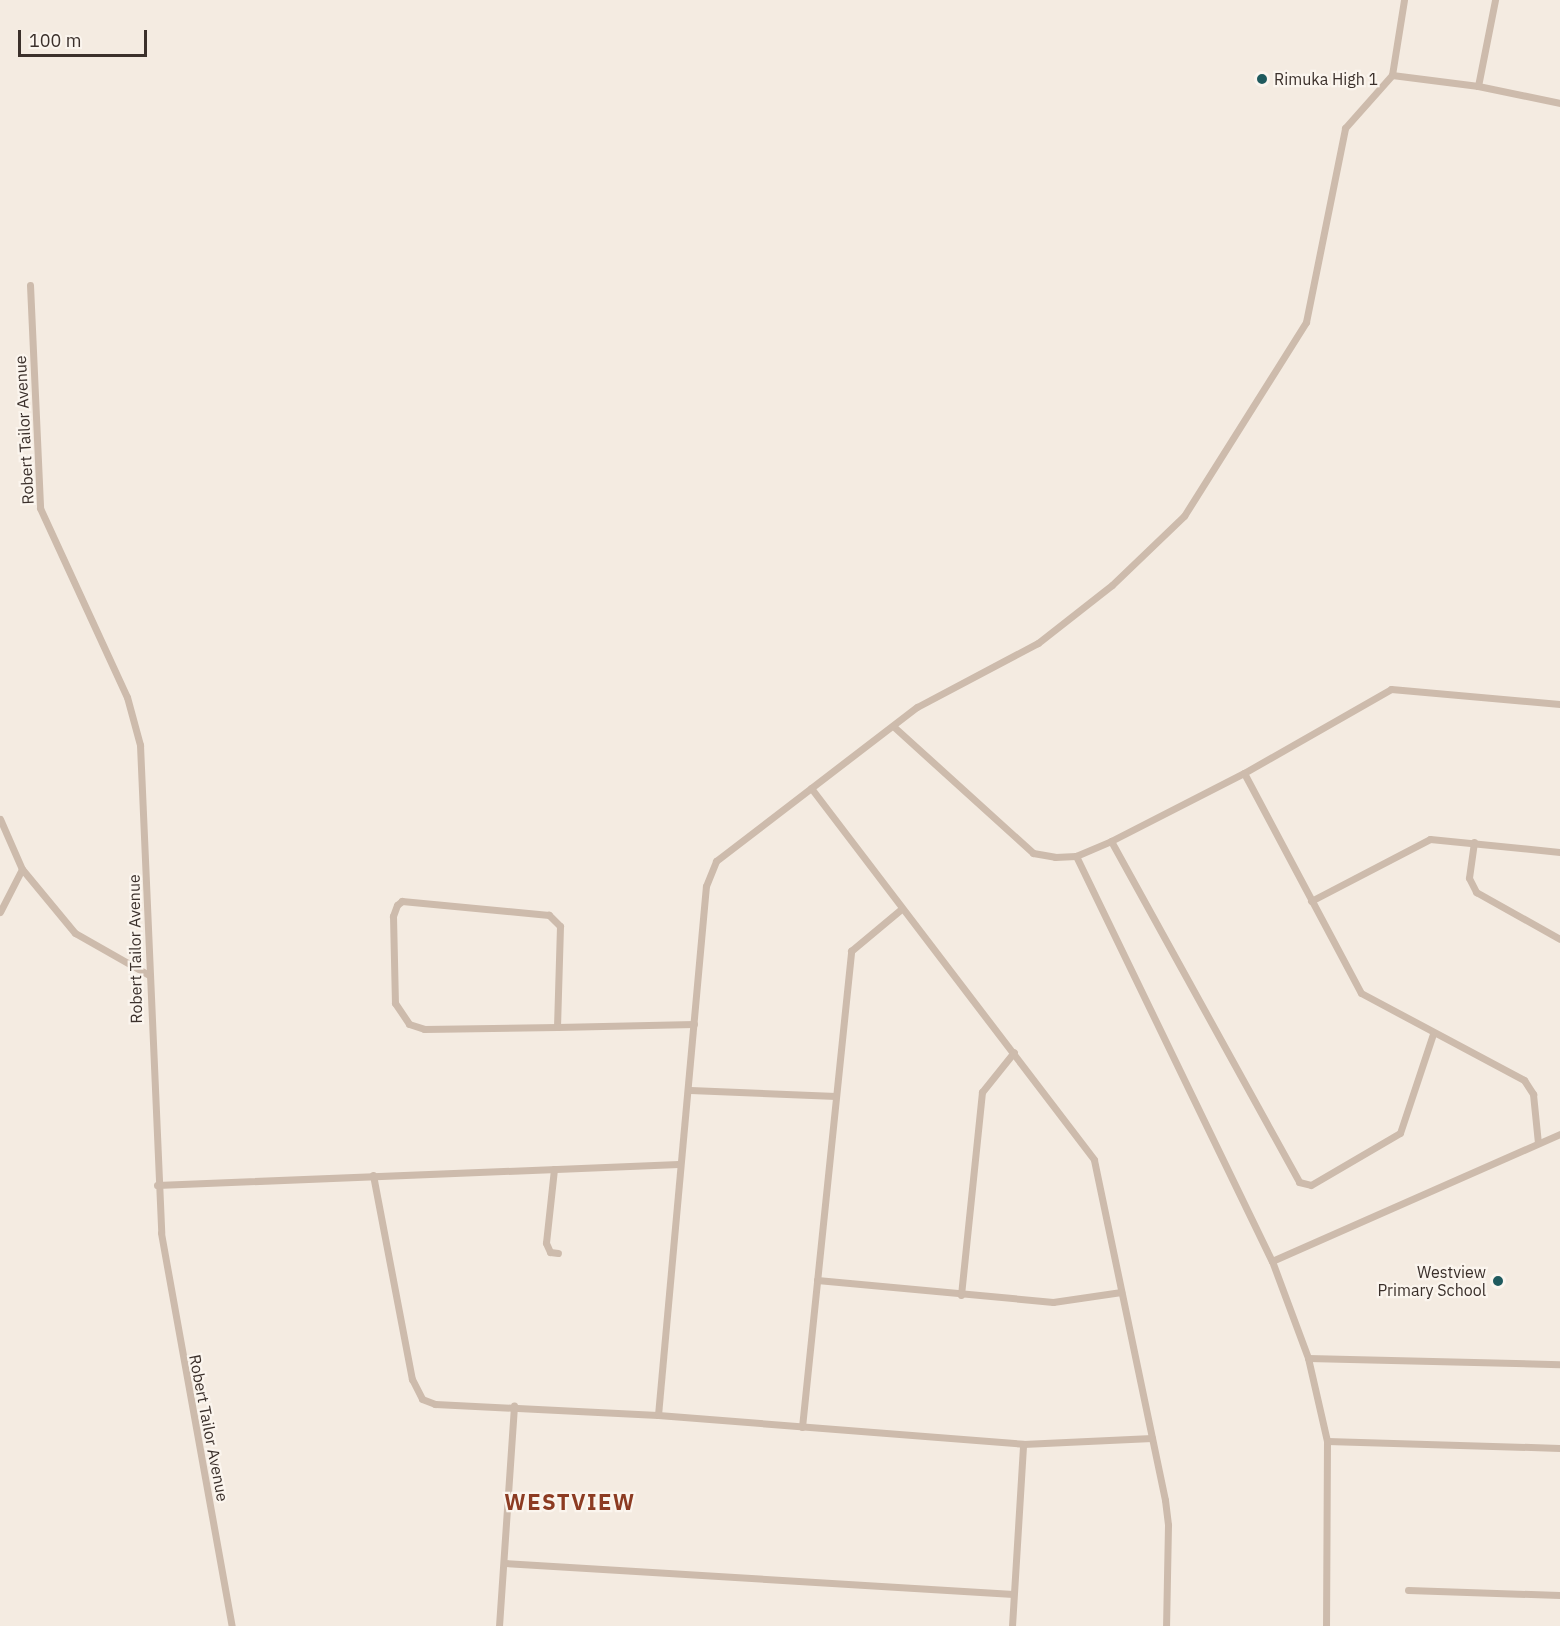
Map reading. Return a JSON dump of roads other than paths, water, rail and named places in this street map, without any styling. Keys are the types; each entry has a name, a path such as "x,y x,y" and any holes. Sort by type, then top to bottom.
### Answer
{"street":[{"path":"658,1415 679,1164 690,1090 694,1024 711,871 716,861 893,726 947,689 1038,643 1112,585 1184,516 1306,322 1345,128 1392,75 1404,0"},
{"path":"1478,86 1495,0"},
{"path":"1392,75 1478,86 1560,103"},
{"name":"Robert Tailor Avenue","path":"30,285 40,508 127,697 138,729 146,824 157,1185 167,1281 232,1626"},
{"path":"893,726 1033,853 1076,855 1111,841 1244,773 1399,687 1560,704"},
{"path":"1244,773 1361,993 1530,1086 1539,1126 1539,1143"},
{"path":"811,788 900,910 1014,1052 1094,1160 1168,1525 1166,1626"},
{"path":"0,819 22,869 83,940 149,975"},
{"path":"1111,841 1299,1182 1311,1185 1401,1133 1433,1034"},
{"path":"1311,901 1424,841 1474,842 1560,852"},
{"path":"1474,842 1469,878 1476,892 1560,939"},
{"path":"1076,855 1272,1261 1308,1358 1327,1441 1326,1626"},
{"path":"0,912 22,869"},
{"path":"556,1027 560,926 549,915 402,901 397,905 393,916 395,1003 409,1024 424,1029 556,1027 694,1024"},
{"path":"802,1428 851,951 900,910"},
{"path":"961,1294 982,1092 1014,1052"},
{"path":"690,1090 836,1096"},
{"path":"1272,1261 1560,1134"},
{"path":"157,1185 679,1164"},
{"path":"554,1168 546,1243 550,1252 558,1253"},
{"path":"372,1175 415,1389 422,1399 435,1404 514,1406 658,1415 1023,1444 1152,1438"},
{"path":"817,1280 1063,1302 1121,1292"},
{"path":"1308,1358 1560,1364"},
{"path":"499,1626 514,1406"},
{"path":"1327,1441 1560,1448"},
{"path":"1012,1626 1023,1444"},
{"path":"504,1563 1013,1594"},
{"path":"1408,1590 1560,1595"}],"place":[{"name":"Rimuka High 1","path":"1262,79"},
{"name":"Westview Primary School","path":"1498,1281"}],"district":[{"name":"WESTVIEW","path":"570,1502"}]}
